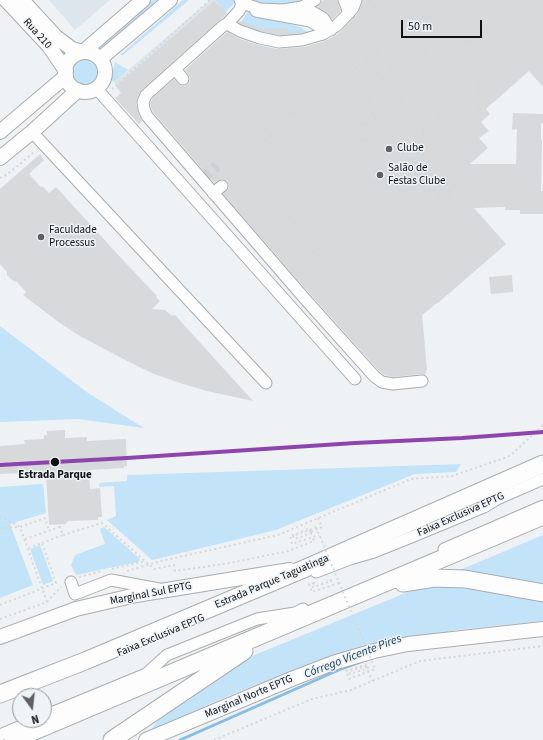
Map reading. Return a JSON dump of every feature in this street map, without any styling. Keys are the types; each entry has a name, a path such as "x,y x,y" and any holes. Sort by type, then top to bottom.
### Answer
{"highway":[{"path":"497,484 543,457"},
{"name":"Estrada Parque Taguatinga","path":"0,694 84,661 306,568 543,464"},
{"path":"13,740 543,516"},
{"path":"373,588 434,578 465,579 543,593"},
{"path":"112,740 283,626"}],"main road":[{"name":"Rua 210","path":"6,0 48,46 66,73"},
{"name":"Rua 210","path":"22,0 56,37 72,48 83,52"},
{"path":"83,52 96,55 104,65 104,78 101,84 100,92 84,92 78,90 70,84 66,73 67,64 71,58 76,54 83,52 143,0"},
{"path":"100,59 170,0"},
{"path":"0,132 66,73"},
{"path":"0,158 32,132 78,90"},
{"name":"Marginal Sul EPTG","path":"0,637 76,609 136,595 306,568"},
{"name":"Marginal Norte EPTG","path":"146,740 294,678 333,663 374,651 408,644 543,629"}],"street":[{"path":"283,10 302,7 316,0"},
{"path":"227,24 240,32 260,38 279,42 302,40 325,34 351,8 344,0"},
{"path":"325,34 323,18 310,11 260,9 245,4 242,1 239,11 227,24 146,95 143,102 144,109 147,116 215,187 305,299 375,377 382,382 393,384 422,381"},
{"path":"254,7 256,11 301,18 302,25 313,31 325,34"},
{"path":"172,72 180,81"},
{"path":"100,92 355,379"},
{"path":"32,132 266,383"},
{"name":"Faixa Exclusiva EPTG","path":"0,703 272,590 350,559 374,552 484,507 497,499 543,479"},
{"name":"Faixa Exclusiva EPTG","path":"52,713 146,674 167,655 257,619 295,613 543,506"},
{"path":"386,547 434,511"},
{"path":"406,565 459,552"},
{"path":"71,582 75,594 111,580 165,590"},
{"path":"0,735 16,728"}],"path":[{"path":"100,92 210,0"},
{"path":"368,0 379,12"},
{"path":"374,7 382,0 387,5"},
{"path":"345,263 351,253 344,228 332,216 315,194 305,188 281,146 279,134 280,124 296,112 304,112 326,114 331,119 356,126 372,121 393,108 411,92 432,65 444,40 444,30 421,0"},
{"path":"351,8 375,51 411,92"},
{"path":"404,24 409,20 410,22 426,8"},
{"path":"407,28 412,23 410,22"},
{"path":"356,68 387,40 386,38 393,32"},
{"path":"325,34 331,56"},
{"path":"325,34 366,59 401,100"},
{"path":"387,40 390,42 397,36"},
{"path":"444,40 479,42 483,46 489,64 487,71 482,75 479,87 480,116 478,120 479,131 477,141 479,152 475,157 463,162 464,175 460,182 449,190 448,199"},
{"path":"411,54 416,60 427,51 421,45"},
{"path":"308,46 322,63"},
{"path":"267,75 297,51"},
{"path":"422,55 436,67 437,74 433,80 426,84 426,90 436,102 439,115 432,128 431,135 441,157 438,167 433,175 436,184 443,191 448,193"},
{"path":"288,58 324,102"},
{"path":"237,60 242,66"},
{"path":"272,81 293,64"},
{"path":"345,71 352,64 360,72 352,79"},
{"path":"382,78 391,69"},
{"path":"437,74 447,78"},
{"path":"475,80 480,80"},
{"path":"317,93 332,81"},
{"path":"250,89 256,84"},
{"path":"313,113 339,89"},
{"path":"355,103 360,109 371,100 366,94"},
{"path":"278,105 281,109 286,105 290,101 287,97"},
{"path":"202,110 212,102 223,115 237,103 242,110 257,98"},
{"path":"365,104 379,122 391,122 398,126 402,131 405,146 408,150 418,152 424,157 430,170 429,176 419,182 408,181 401,178 388,179 378,185 364,183 355,173 354,162 356,156 373,143 374,134 379,122"},
{"path":"286,105 293,114"},
{"path":"247,106 271,135"},
{"path":"393,108 403,121 409,124 416,124 423,129 422,140 430,150 432,157 428,165"},
{"path":"210,120 220,111"},
{"path":"304,112 306,116 295,134 308,132"},
{"path":"173,135 192,120"},
{"path":"368,140 372,130 372,121"},
{"path":"178,146 198,128"},
{"path":"474,131 479,131"},
{"path":"264,141 271,135 279,134"},
{"path":"423,135 446,135"},
{"path":"351,140 360,142 374,137"},
{"path":"265,183 258,174 262,171 254,162 272,145 266,139"},
{"path":"364,141 370,146"},
{"path":"219,142 223,147"},
{"path":"215,145 219,150"},
{"path":"0,178 6,175 36,150"},
{"path":"327,151 332,151"},
{"path":"292,166 299,162 302,157"},
{"path":"281,170 285,166 294,178 290,180"},
{"path":"290,172 294,170"},
{"path":"365,264 372,254 388,254 388,179"},
{"path":"423,179 438,195 439,204 437,209"},
{"path":"260,239 315,194"},
{"path":"272,196 304,234"},
{"path":"268,199 284,219"},
{"path":"439,199 448,199 454,204 459,205 463,207 470,216 466,225 464,225 457,211 459,205"},
{"path":"438,232 432,236 425,231 423,224 427,214 434,209 457,211"},
{"path":"412,328 412,321 416,318 419,308 422,306 420,301 427,275 432,263 442,250 442,242 436,222 440,211 442,210"},
{"path":"321,226 332,216"},
{"path":"328,234 340,224"},
{"path":"313,244 331,263"},
{"path":"310,247 326,268 350,246"},
{"path":"314,252 317,249"},
{"path":"280,261 291,252"},
{"path":"351,253 420,301"},
{"path":"288,270 298,260"},
{"path":"419,308 414,305 416,302 432,301"},
{"path":"123,573 161,561 278,535 411,478 452,476 510,456 543,425"},
{"path":"0,516 20,527 47,602"},
{"path":"0,528 20,527 45,518 49,531"},
{"path":"318,518 322,527 311,531 293,536 294,539 312,533 311,531 316,527 319,535 375,669 349,679 346,671 367,664 368,668 350,674 349,671 366,666 372,682"},
{"path":"60,523 63,536"},
{"path":"28,548 102,523 154,569 174,565 175,571 230,563 288,551 314,541 313,537"},
{"path":"25,539 60,527"},
{"path":"311,531 310,528 290,536 292,544 319,535"},
{"path":"0,605 56,583 42,543"},
{"path":"0,619 47,602 62,586 86,578"},
{"path":"323,580 330,578 331,581 313,587 312,584 329,579"},
{"path":"316,582 309,584 312,592 339,583"},
{"path":"214,740 312,699 351,690 420,661 543,646"}],"shaded area":[{"path":"49,0 110,0 75,30"},
{"path":"152,0 160,0 99,53 96,49"},
{"path":"183,0 189,0 123,55 120,55"},
{"path":"210,0 215,0 230,17 131,102 114,82"},
{"path":"215,0 233,0 235,3 225,12"},
{"path":"243,0 315,0 283,8"},
{"path":"249,10 260,15 300,27 309,33 280,39 238,26"},
{"path":"84,56 95,60 99,71 95,82 84,86 73,82 69,71 73,60"},
{"path":"115,62 128,70 114,82 107,76 114,67"},
{"path":"0,326 88,393 144,428 78,419 0,422"},
{"path":"461,464 456,472 415,474 276,530 152,560 107,520 116,516 114,486 99,487 99,483 127,481 127,475"},
{"path":"43,484 46,513 10,524 33,585 0,598 0,487"},
{"path":"104,527 140,559 138,562 76,575 71,565 75,555 105,544 100,529"},
{"path":"543,535 543,621 456,630 326,659 235,693 151,730 164,712 252,656"},
{"path":"40,545 53,581 43,585 30,549"}],"building":[{"path":"324,0 337,0 341,11 332,20 327,12 317,7"},
{"path":"363,0 543,0 543,87 529,71 486,109 490,114 481,122 489,131 479,138 488,148 470,164 516,164 517,129 512,130 513,113 543,114 543,123 541,123 541,191 543,191 543,214 520,214 520,210 505,210 505,207 474,208 506,244 422,315 427,369 425,375 421,374 393,377 380,372 223,194 229,188 227,181 221,179 214,183 153,112 150,103 152,99 174,79 181,86 188,84 190,78 185,70 227,32 238,38 258,45 278,49 304,47 325,41 335,36 358,13"},
{"path":"214,1 227,13 141,90 136,103 142,121 139,124 115,98 121,93 116,86"},
{"path":"239,21 260,28 287,28 288,32 303,32 279,35 243,25 238,22"},
{"path":"40,154 44,160 29,174 49,193 56,187 157,296 156,297 160,301 152,309 165,310 172,316 175,315 253,401 207,391 154,374 78,335 23,295 26,292 17,282 13,281 7,275 7,272 0,264 0,189"},
{"path":"512,275 513,292 491,294 489,277"},
{"path":"65,430 65,438 87,437 87,441 126,439 127,466 124,466 124,468 89,470 90,489 100,488 102,517 98,517 98,520 68,521 66,524 49,525 46,474 27,476 26,473 0,474 0,446 25,444 24,440 44,439 44,435 47,435 47,431"}],"waterway":[{"name":"Córrego Vicente Pires","path":"180,740 360,662"}],"tunnel":[{"path":"201,179 217,166"}],"transit line":[{"path":"0,465 543,432"}],"place":[{"name":"Clube","path":"389,149"},
{"name":"Salão de Festas Clube","path":"380,175"},
{"name":"Faculdade Processus","path":"41,237"},
{"name":"Estrada Parque","path":"55,462"}]}
